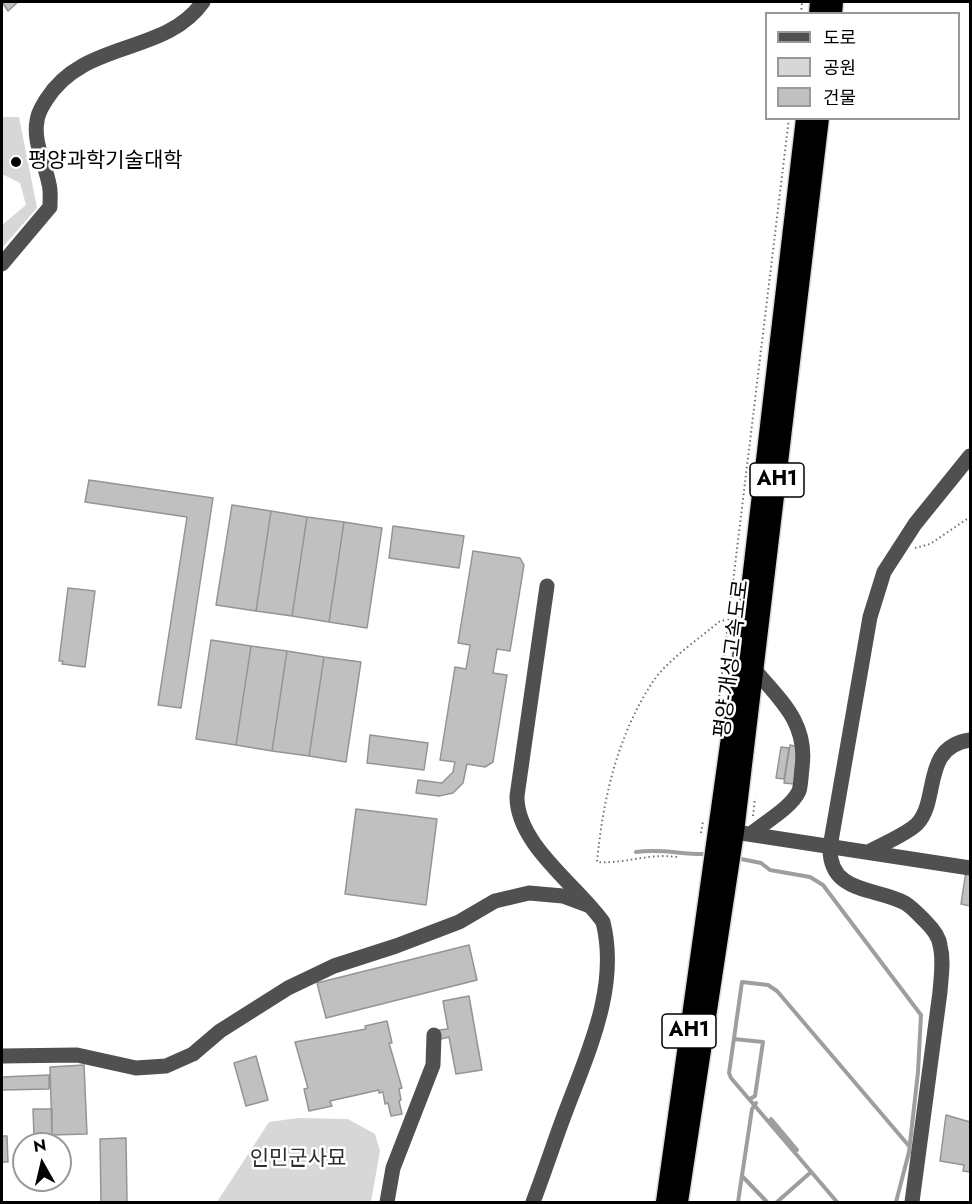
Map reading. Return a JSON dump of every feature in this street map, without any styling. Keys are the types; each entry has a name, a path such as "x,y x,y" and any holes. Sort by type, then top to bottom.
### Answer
{"highway":[{"name":"평양-개성고속도로","path":"727,838 748,611 805,120"},
{"name":"평양-개성고속도로","path":"665,1203 754,669 820,120"},
{"name":"평양-개성고속도로","path":"679,1203 722,860"}],"street":[{"path":"2,264 50,207 50,185 38,146 36,123 39,112 50,93 66,75 95,58 143,42 180,25 203,2"},
{"path":"912,1203 940,992 942,966 940,943 931,927 903,902 856,888 840,877 833,864 830,846 870,617 884,572 894,553 970,456"},
{"path":"533,1203 593,1042 606,984 608,941 603,922 528,835 518,811 517,796 547,586"},
{"path":"727,838 790,803 799,790 804,748 801,730 783,703 754,669"},
{"path":"868,852 916,825 926,808 930,782 940,759 959,741 970,740"},
{"path":"727,838 830,846 970,868"},
{"path":"2,1056 77,1055 136,1068 166,1066 193,1053 220,1031 288,988 334,966 459,922 495,901 530,893 563,896 593,908"},
{"path":"387,1203 393,1168 433,1065 434,1035"}],"path":[{"path":"716,729 727,620 789,120"},
{"path":"894,553 930,544 970,518"},
{"path":"676,856 654,854 617,864 597,862 609,781 628,730 653,682 720,621 727,620"},
{"path":"704,816 727,838"}],"green space":[{"path":"2,117 19,117 37,208 2,248 2,225 26,205 20,183 2,176"},
{"name":"인민군사묘","path":"298,1118 348,1119 375,1134 380,1151 371,1202 217,1202 269,1122"}],"building":[{"path":"2,2 18,2 8,11"},
{"path":"89,480 213,498 181,708 158,705 187,517 85,502"},
{"path":"232,505 271,511 256,611 216,605"},
{"path":"271,511 307,517 292,616 256,611"},
{"path":"307,517 344,522 329,622 292,616"},
{"path":"344,522 382,528 367,628 329,622"},
{"path":"393,526 464,536 459,568 389,558"},
{"path":"473,551 520,558 524,565 510,651 497,649 493,673 507,675 493,762 485,767 467,764 463,783 453,793 439,796 416,793 418,780 442,783 453,772 455,762 440,760 455,667 466,669 470,645 458,643"},
{"path":"68,588 95,591 85,667 62,664 63,661 59,661"},
{"path":"211,640 251,646 236,745 196,739"},
{"path":"251,646 287,651 272,751 236,745"},
{"path":"287,651 324,657 309,756 272,751"},
{"path":"324,657 361,662 346,762 309,756"},
{"path":"370,735 428,743 424,770 367,763"},
{"path":"790,745 799,747 794,784 784,783"},
{"path":"781,747 789,748 784,779 776,778"},
{"path":"356,809 437,819 426,905 345,894"},
{"path":"966,871 970,872 970,906 961,904"},
{"path":"469,945 477,980 326,1018 317,983"},
{"path":"469,996 482,1070 456,1074 449,1037 441,1039 439,1030 448,1029 443,1001"},
{"path":"387,1021 392,1043 389,1043 402,1088 399,1089 401,1100 399,1101 402,1114 391,1116 388,1103 385,1104 383,1092 379,1093 379,1090 330,1101 332,1106 309,1111 304,1089 308,1088 295,1042 366,1029 365,1026"},
{"path":"256,1056 268,1100 246,1106 234,1063"},
{"path":"84,1065 87,1134 52,1132 50,1067"},
{"path":"49,1075 49,1089 2,1090 2,1077"},
{"path":"33,1109 52,1109 52,1132 34,1132"},
{"path":"946,1115 970,1122 970,1172 963,1171 964,1165 940,1161"},
{"path":"2,1136 7,1136 8,1162 2,1162"},
{"path":"126,1138 127,1202 101,1202 100,1139"}],"waterway":[{"path":"636,852 707,854"},
{"path":"736,858 761,863 770,870 810,877 823,885 921,1015 918,1072 909,1152 896,1202"},
{"path":"837,1202 731,1078 729,1073 742,982 768,985 777,991 909,1146"},
{"path":"734,1039 763,1042 755,1096 750,1099"},
{"path":"738,1202 752,1109 756,1103"},
{"path":"771,1119 797,1150"},
{"path":"777,1202 811,1172"},
{"path":"743,1177 767,1202"}],"place":[{"name":"평양과학기술대학","path":"16,162"}]}
